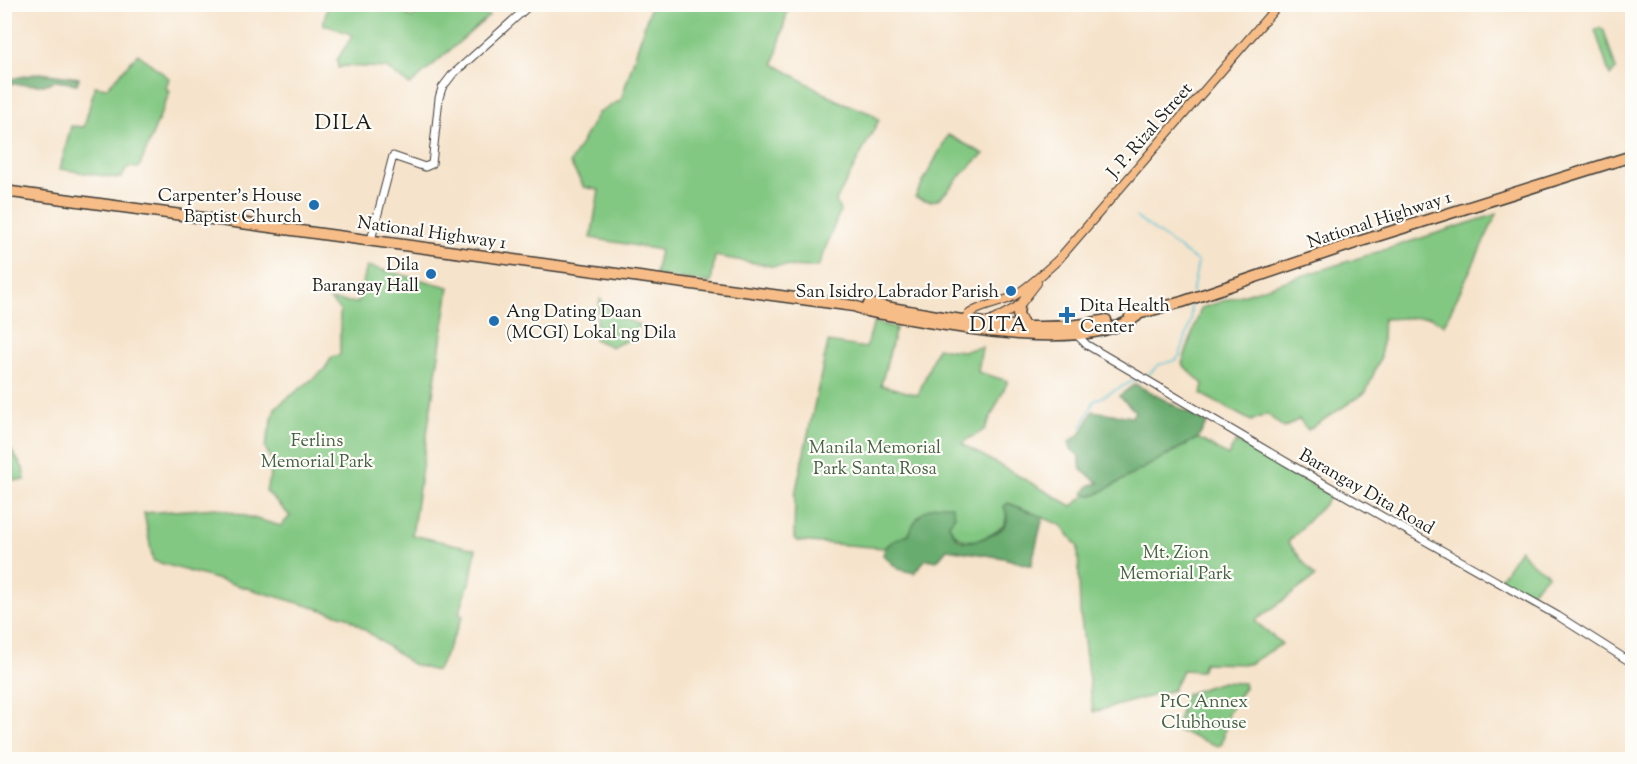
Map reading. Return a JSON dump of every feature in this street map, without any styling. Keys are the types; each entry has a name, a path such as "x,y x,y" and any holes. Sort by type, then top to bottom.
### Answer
{"highway":[{"name":"National Highway 1","path":"4,191 854,306 868,304 962,324 976,330 1047,335 1137,316 1358,242 1632,156"},
{"path":"1018,306 1018,315 1024,327"},
{"name":"National Highway 1","path":"962,324 988,323 1094,331 1127,323 1137,316"}],"main road":[{"name":"J. P. Rizal Street","path":"976,330 1018,306 1042,275 1112,198 1279,4"},
{"name":"J. P. Rizal Street","path":"962,324 970,313 1011,298 1042,275"}],"street":[{"path":"371,240 393,156 425,167 432,164 442,88 452,75 531,4"},
{"name":"Barangay Dita Road","path":"1075,329 1087,345 1302,471 1558,616 1632,663"},
{"path":"1087,345 1086,336 1094,331"}],"green space":[{"path":"328,5 396,5 412,18 425,5 475,5 489,16 410,85 386,68 344,66 338,68 337,60 353,35 323,24"},
{"path":"651,5 789,5 774,64 836,100 872,114 879,120 836,201 840,211 818,267 771,266 715,256 711,283 655,275 660,250 591,238 599,190 584,187 570,163 598,113 621,100"},
{"path":"1601,28 1616,69 1610,76 1595,30"},
{"path":"138,54 169,78 166,88 170,91 139,168 128,167 121,178 60,169 71,126 84,127 95,86 107,88"},
{"path":"40,73 79,78 77,84 55,81 44,85 5,84 5,80"},
{"path":"948,135 984,154 938,199 929,201 915,197"},
{"path":"1497,214 1444,325 1431,317 1383,319 1381,356 1366,392 1308,430 1299,419 1284,428 1267,414 1251,421 1201,394 1203,384 1182,364 1201,308"},
{"name":"Ferlins Memorial Park","path":"367,266 449,287 412,535 476,549 471,577 459,614 463,616 439,668 435,671 412,664 347,617 153,561 144,513 217,508 281,526 290,516 266,491 273,464 265,447 275,408 324,370 332,357 340,355 340,310 330,300 358,303"},
{"path":"600,299 619,317 640,325 628,340 612,347 594,339"},
{"path":"874,322 896,328 881,385 918,395 937,348 962,351 982,347 978,372 1008,381 985,429 962,444 1072,506 1086,495 1096,494 1198,438 1228,456 1236,441 1332,496 1288,542 1315,577 1255,621 1282,644 1249,664 1204,663 1201,671 1182,670 1173,690 1093,712 1080,611 1078,547 1061,525 1008,503 1005,524 991,535 975,540 960,538 949,524 919,515 909,534 884,548 797,541 794,538 795,494 828,342 866,348"},
{"path":"1135,384 1207,423 1198,438 1096,495 1086,495 1083,493 1090,485 1099,483 1081,470 1079,456 1071,449 1069,442 1081,433 1093,411 1132,417 1135,411 1119,396"},
{"path":"4,439 23,468 25,480 5,480"},
{"path":"1008,503 1043,517 1031,566 1004,558 947,549 937,561 926,559 914,573 898,569 883,555 889,544 909,534 920,515 931,508 952,506 955,516 949,524 952,531 960,540 972,541 994,534 1005,525 1007,515 1004,506"},
{"path":"1520,549 1529,561 1548,574 1528,596 1500,579"},
{"name":"P1C Annex Clubhouse","path":"1222,682 1244,683 1245,687 1228,713 1222,744 1218,746 1175,730 1186,694"}],"waterway":[{"path":"1136,217 1198,262 1192,293"},
{"path":"1147,376 1158,365 1176,360 1180,355 1191,321 1191,304"},
{"path":"1081,427 1094,401 1139,378"},
{"path":"1630,760 1632,727"},
{"path":"1576,760 1594,760"}],"place":[{"name":"Carpenter's House Baptist Church","path":"314,205"},
{"name":"Dila Barangay Hall","path":"431,274"},
{"name":"San Isidro Labrador Parish","path":"1011,291"},
{"name":"Dita Health Center","path":"1067,315"},
{"name":"Ang Dating Daan (MCGI) Lokal ng Dila","path":"494,321"}],"district":[{"name":"DILA","path":"344,122"},
{"name":"DITA","path":"999,324"}],"park label":[{"name":"Manila Memorial Park Santa Rosa","path":"875,457"},
{"name":"Mt. Zion Memorial Park","path":"1176,562"}]}
